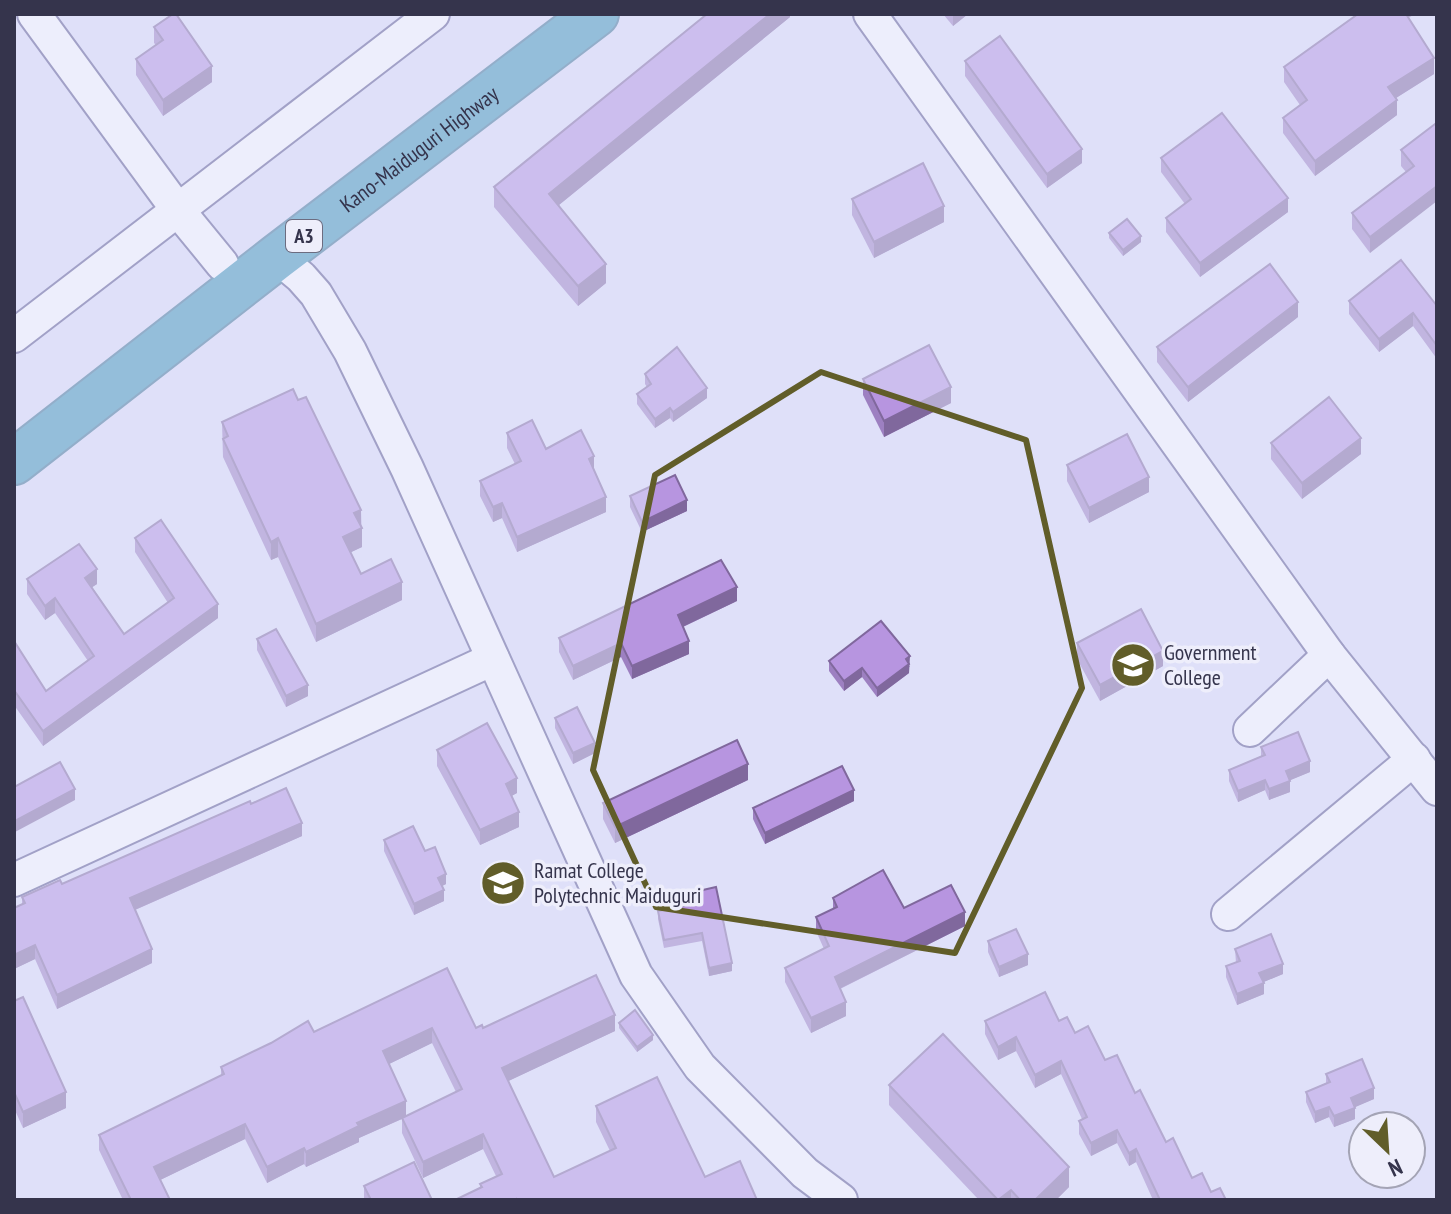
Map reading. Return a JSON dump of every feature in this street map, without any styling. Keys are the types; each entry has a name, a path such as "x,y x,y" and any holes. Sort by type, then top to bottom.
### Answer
{"highway":[{"name":"Kano-Maiduguri Highway","path":"14,424 551,14"},
{"name":"Kano-Maiduguri Highway","path":"14,462 596,14"}],"street":[{"path":"34,14 177,209 222,264"},
{"path":"14,336 433,14"},
{"path":"870,14 1329,655 1437,789"},
{"path":"277,257 316,294 350,351 407,468 636,975 700,1067 805,1173 841,1200"},
{"path":"1250,730 1329,655"},
{"path":"14,880 493,659"},
{"path":"1228,914 1414,759"}],"highlighted area":[{"path":"821,372 1026,440 1082,688 955,953 656,907 593,770 655,475"}],"building":[{"path":"176,14 212,66 163,100 136,59 163,40 154,27"},
{"path":"707,14 770,14 549,194 606,264 578,286 494,187"},
{"path":"1358,14 1406,14 1434,58 1388,87 1397,100 1315,161 1283,118 1307,100 1284,67"},
{"path":"1000,36 1082,149 1047,174 965,61"},
{"path":"1222,113 1288,198 1200,263 1166,218 1191,199 1161,158"},
{"path":"1435,124 1437,186 1370,237 1352,213 1414,166 1401,150"},
{"path":"923,163 944,206 874,242 852,199"},
{"path":"1127,219 1141,236 1123,250 1109,233"},
{"path":"1401,260 1437,306 1437,346 1413,313 1379,339 1349,301"},
{"path":"1270,264 1298,302 1188,387 1157,347"},
{"path":"929,345 951,387 884,421 863,379"},
{"path":"677,347 707,388 673,412 670,408 655,419 637,394 651,384 645,374"},
{"path":"293,389 298,400 306,397 361,510 354,513 362,528 343,537 361,574 391,559 402,582 316,624 278,538 271,542 223,439 228,436 222,422"},
{"path":"1329,397 1361,438 1302,483 1271,443"},
{"path":"532,420 546,449 581,430 594,456 589,459 606,497 517,537 502,503 493,507 480,481 521,461 507,433"},
{"path":"1127,434 1149,477 1089,508 1067,465"},
{"path":"675,475 687,500 642,522 630,496"},
{"path":"161,520 218,604 43,731 14,690 14,641 46,691 94,656 55,598 45,606 27,579 79,544 97,569 85,578 124,634 174,598 135,538"},
{"path":"721,560 737,587 678,615 689,641 632,666 621,643 573,666 559,638"},
{"path":"1141,609 1163,651 1100,685 1077,643"},
{"path":"881,621 910,656 906,659 909,664 877,688 862,668 844,681 829,661"},
{"path":"276,629 308,685 286,696 257,639"},
{"path":"577,707 595,743 573,753 555,718"},
{"path":"487,723 517,778 506,784 519,812 480,830 437,750"},
{"path":"1298,732 1310,761 1286,771 1290,781 1269,789 1265,780 1238,791 1229,770 1265,755 1261,747"},
{"path":"737,740 748,764 615,827 603,803"},
{"path":"60,762 75,789 15,821 14,787"},
{"path":"842,766 854,790 765,833 753,808"},
{"path":"286,788 302,823 130,898 152,949 57,995 35,945 14,955 14,908 25,903 22,897 60,880 62,884"},
{"path":"413,826 425,851 435,847 446,874 438,878 444,890 414,904 384,840"},
{"path":"883,870 904,908 951,885 965,912 835,977 846,1002 811,1018 785,968 829,946 816,917 837,907 833,898"},
{"path":"716,887 732,963 709,968 702,933 664,940 658,911 684,906 681,895"},
{"path":"1016,929 1028,954 999,967 988,941"},
{"path":"1271,934 1283,964 1259,973 1264,983 1237,994 1226,966 1240,961 1235,949"},
{"path":"447,968 476,1028 482,1025 483,1028 596,975 615,1015 502,1068 554,1177 616,1148 596,1106 657,1077 705,1177 740,1161 757,1200 455,1200 502,1174 483,1134 423,1162 402,1118 462,1089 432,1028 383,1051 406,1101 357,1123 359,1126 306,1152 304,1148 267,1167 245,1124 154,1167 170,1200 131,1200 99,1135 224,1074 221,1067 308,1021 314,1032"},
{"path":"1045,992 1059,1021 1067,1017 1075,1033 1088,1026 1105,1060 1117,1055 1135,1093 1140,1090 1166,1142 1173,1138 1192,1178 1202,1173 1211,1192 1220,1188 1226,1200 1160,1200 1136,1149 1129,1153 1117,1130 1091,1143 1079,1121 1087,1117 1061,1061 1035,1075 1016,1037 998,1047 985,1021"},
{"path":"23,997 66,1092 23,1112 14,1092 14,1001"},
{"path":"635,1010 653,1035 637,1047 619,1023"},
{"path":"943,1034 1069,1167 1035,1200 1020,1200 1011,1190 998,1200 889,1085"},
{"path":"1362,1059 1374,1088 1351,1098 1355,1108 1334,1116 1329,1107 1315,1112 1306,1092 1330,1082 1326,1074"},
{"path":"414,1162 432,1200 371,1200 364,1186"}],"place":[{"name":"Government College","path":"1133,665"},
{"name":"Ramat College Polytechnic Maiduguri","path":"503,883"}]}
